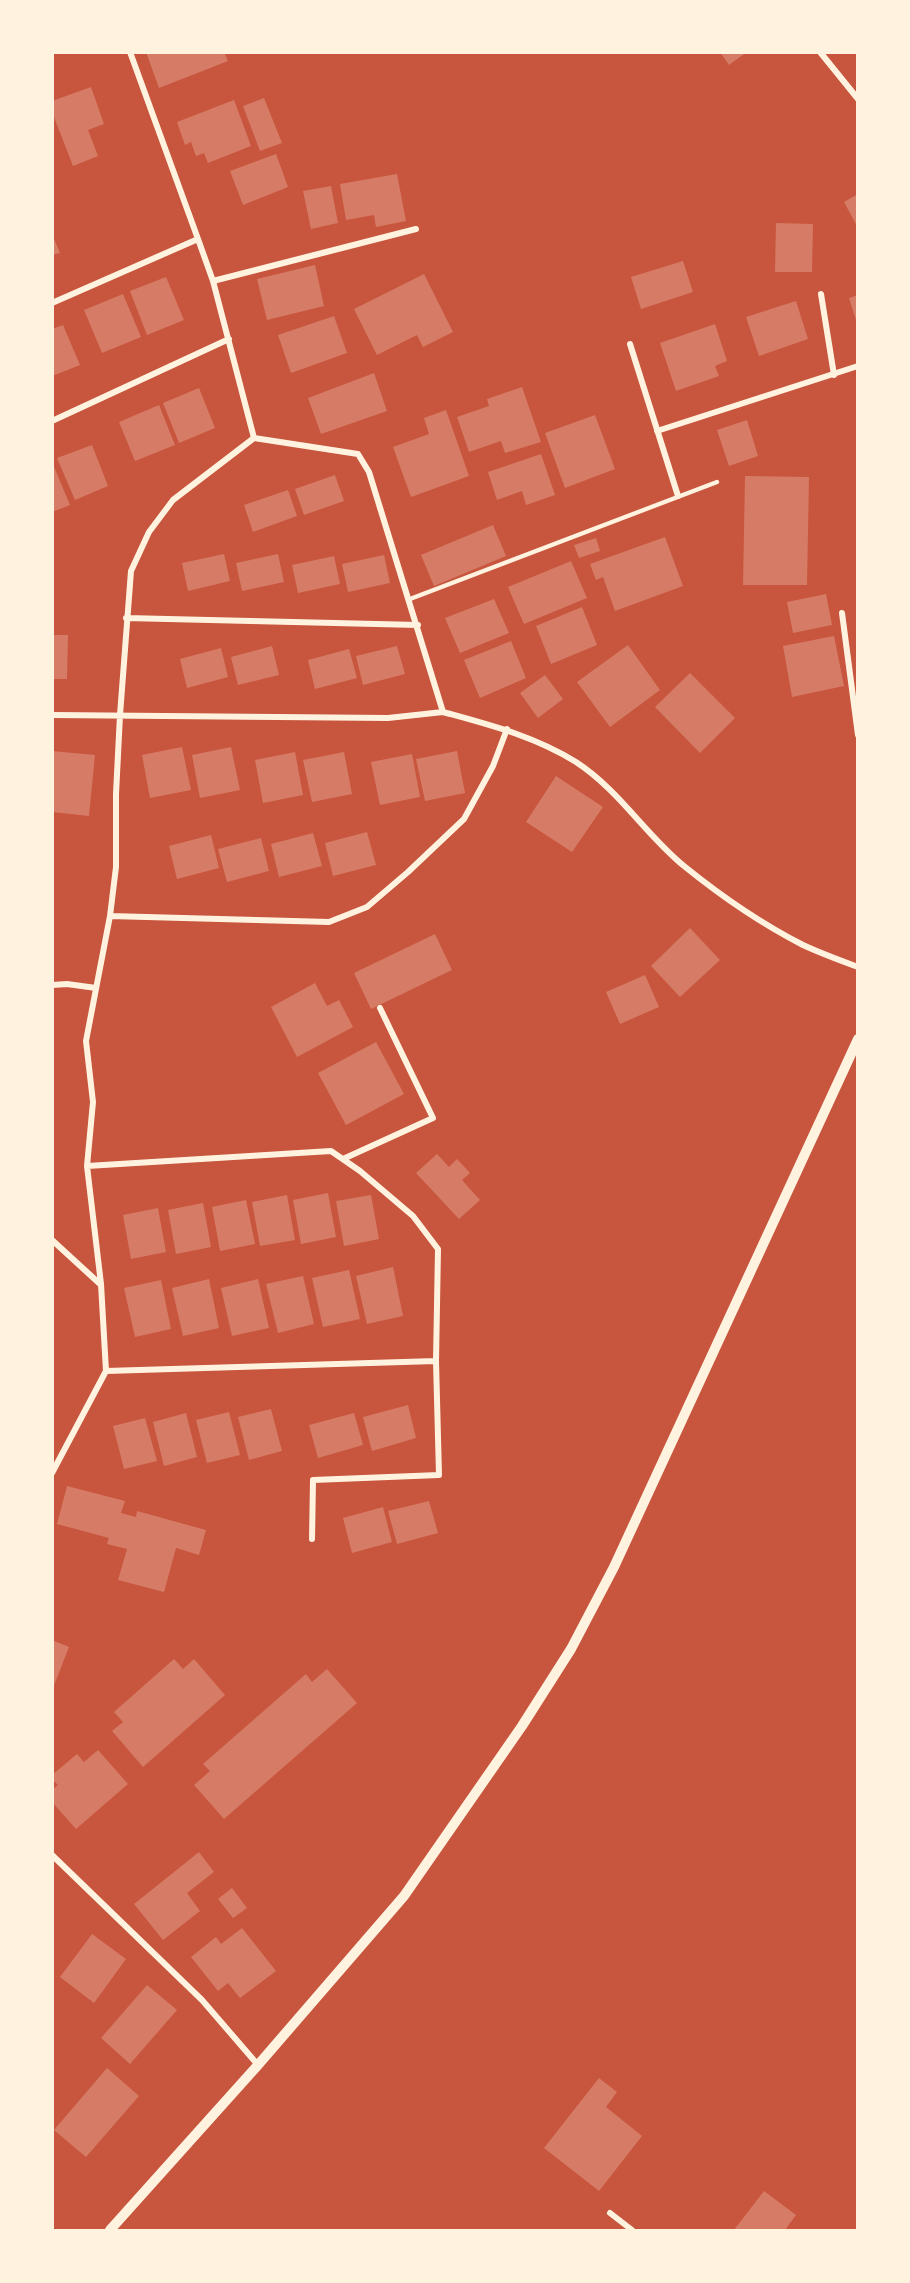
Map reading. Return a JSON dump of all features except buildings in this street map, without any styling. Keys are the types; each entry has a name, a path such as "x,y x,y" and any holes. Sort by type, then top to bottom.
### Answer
{"street":[{"path":"129,52 213,281 254,438"},
{"path":"820,52 858,99"},
{"path":"213,281 416,229"},
{"path":"52,303 198,239"},
{"path":"821,294 834,375"},
{"path":"52,421 229,339"},
{"path":"630,344 678,496"},
{"path":"657,431 858,366"},
{"path":"52,1473 106,1371 101,1284 87,1166 93,1102 86,1041 110,916 116,867 116,794 130,571 149,531 173,500 254,438 358,454 369,472 443,712"},
{"path":"842,613 858,735"},
{"path":"126,618 418,625"},
{"path":"52,715 388,718 443,712 507,729 545,745 576,762 603,781 684,866 747,913 804,945 858,967"},
{"path":"110,916 329,922 366,907 408,872 464,819 493,766 507,729"},
{"path":"52,985 67,984 96,988"},
{"path":"343,1159 433,1118 380,1008"},
{"path":"110,2230 258,2065 404,1896 522,1726 571,1649 614,1567 858,1039"},
{"path":"87,1166 331,1151 413,1216 438,1249 436,1361 440,1475 313,1480 312,1539"},
{"path":"52,1240 101,1284"},
{"path":"106,1371 436,1361"},
{"path":"52,1855 202,2000 258,2065"},
{"path":"610,2213 632,2230"}],"lane":[{"path":"410,599 717,482"}]}
